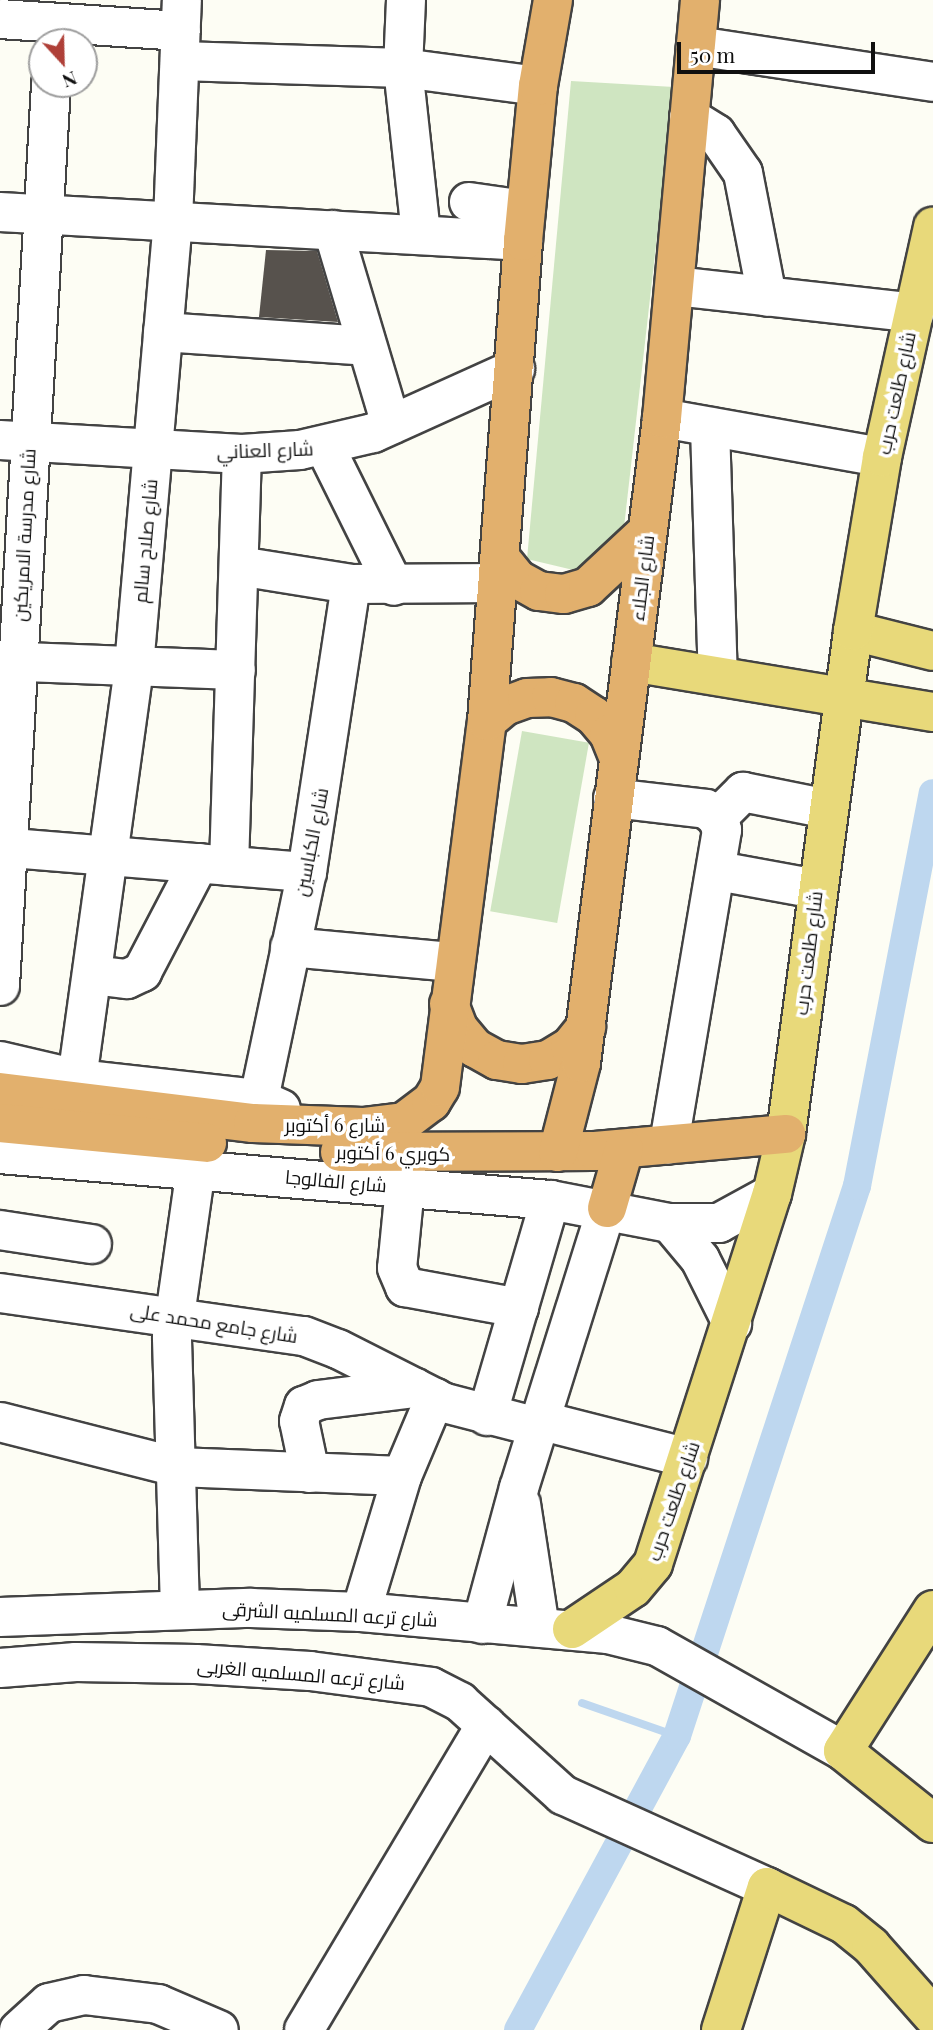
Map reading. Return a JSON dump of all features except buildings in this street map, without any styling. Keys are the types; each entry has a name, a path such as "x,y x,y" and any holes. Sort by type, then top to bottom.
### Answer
{"highway":[{"path":"553,0 538,86 524,226 487,721 449,1004 458,1028 475,1048 497,1060 522,1065 548,1060 570,1046 586,1027"},
{"name":"شارع الجلاء","path":"558,1152 586,1027 662,418 699,0"},
{"path":"500,571 539,591 564,594 588,587 647,532"},
{"path":"487,721 505,706 527,698 551,697 574,703 594,716 609,734 618,756"},
{"name":"شارع 6 أكتوبر","path":"170,1126 388,1127 419,1113 440,1087 449,1004"},
{"name":"كوبري 6 أكتوبر","path":"0,1091 170,1126 336,1152 558,1152 624,1149 786,1134"},
{"name":"كوبري 6 أكتوبر","path":"0,1123 170,1126"},
{"path":"607,1208 624,1149"}],"main road":[{"name":"شارع طلعت حرب","path":"556,1628 644,1577 659,1549 772,1194 786,1134 816,889 853,631 882,457 933,227"},
{"path":"853,631 933,651"},
{"path":"631,662 844,694 933,712"},
{"path":"933,1610 833,1744 933,1823"},
{"path":"721,2030 755,1882 844,1924 871,1946 933,2016"}],"street":[{"path":"406,0 403,68 421,235"},
{"path":"0,19 38,28"},
{"path":"98,32 181,31 403,68 538,86"},
{"name":"شارع صلاح سالم","path":"77,1079 111,856 134,666 173,221 181,31"},
{"path":"696,46 933,82"},
{"name":"شارع مدرسة الامريكين","path":"0,986 15,441 43,214 50,98"},
{"path":"689,117 716,134 743,173 767,297"},
{"path":"469,202 524,226"},
{"path":"0,212 421,235 524,226"},
{"path":"333,230 391,425"},
{"path":"675,286 914,313"},
{"path":"163,332 366,346"},
{"name":"شارع العناني","path":"15,441 242,454 325,447 391,425 515,369"},
{"path":"662,418 882,457"},
{"path":"710,427 718,675"},
{"path":"325,447 394,586"},
{"path":"93,975 127,979 142,972 214,865 236,670 242,454"},
{"path":"239,566 351,584 394,586 500,571"},
{"name":"شارع الكباسين","path":"259,1099 307,873 351,584"},
{"path":"9,661 236,670"},
{"path":"718,818 733,797 743,792 827,809"},
{"path":"613,798 699,807 718,818 722,830 718,871 669,1145"},
{"path":"4,847 307,873"},
{"path":"718,871 816,889"},
{"path":"290,947 453,962"},
{"path":"0,1061 77,1079 259,1099 305,1126"},
{"name":"شارع الفالوجا","path":"0,1154 550,1200 607,1208 670,1223 719,1223 772,1194"},
{"path":"180,1609 173,1315 196,1169"},
{"path":"405,1186 397,1268 405,1287 519,1308"},
{"path":"487,1416 550,1200"},
{"path":"482,1624 538,1423 607,1208"},
{"path":"670,1223 707,1269 732,1323"},
{"path":"0,1230 92,1244"},
{"name":"شارع جامع محمد على","path":"0,1293 173,1315 313,1339 425,1393 487,1416 538,1423 688,1458"},
{"path":"310,1473 299,1421 304,1406 318,1400 425,1393 361,1612"},
{"path":"0,1422 177,1467 402,1476"},
{"path":"519,1488 556,1628"},
{"name":"شارع ترعه المسلميه الشرقى","path":"0,1617 180,1609 361,1612 556,1628 657,1646 833,1744"},
{"name":"شارع ترعه المسلميه الغربى","path":"0,1668 76,1662 196,1664 384,1679 430,1687 460,1702 563,1795 755,1882"},
{"path":"304,2030 486,1725"},
{"path":"19,2030 49,2003 83,1995 158,2004 219,2030"}],"green space":[{"path":"571,81 674,87 623,536 586,573 527,559"},
{"path":"522,731 589,743 557,923 490,911"}],"waterway":[{"path":"518,2030 677,1736 857,1186 933,793"},
{"path":"582,1703 677,1736"}]}
